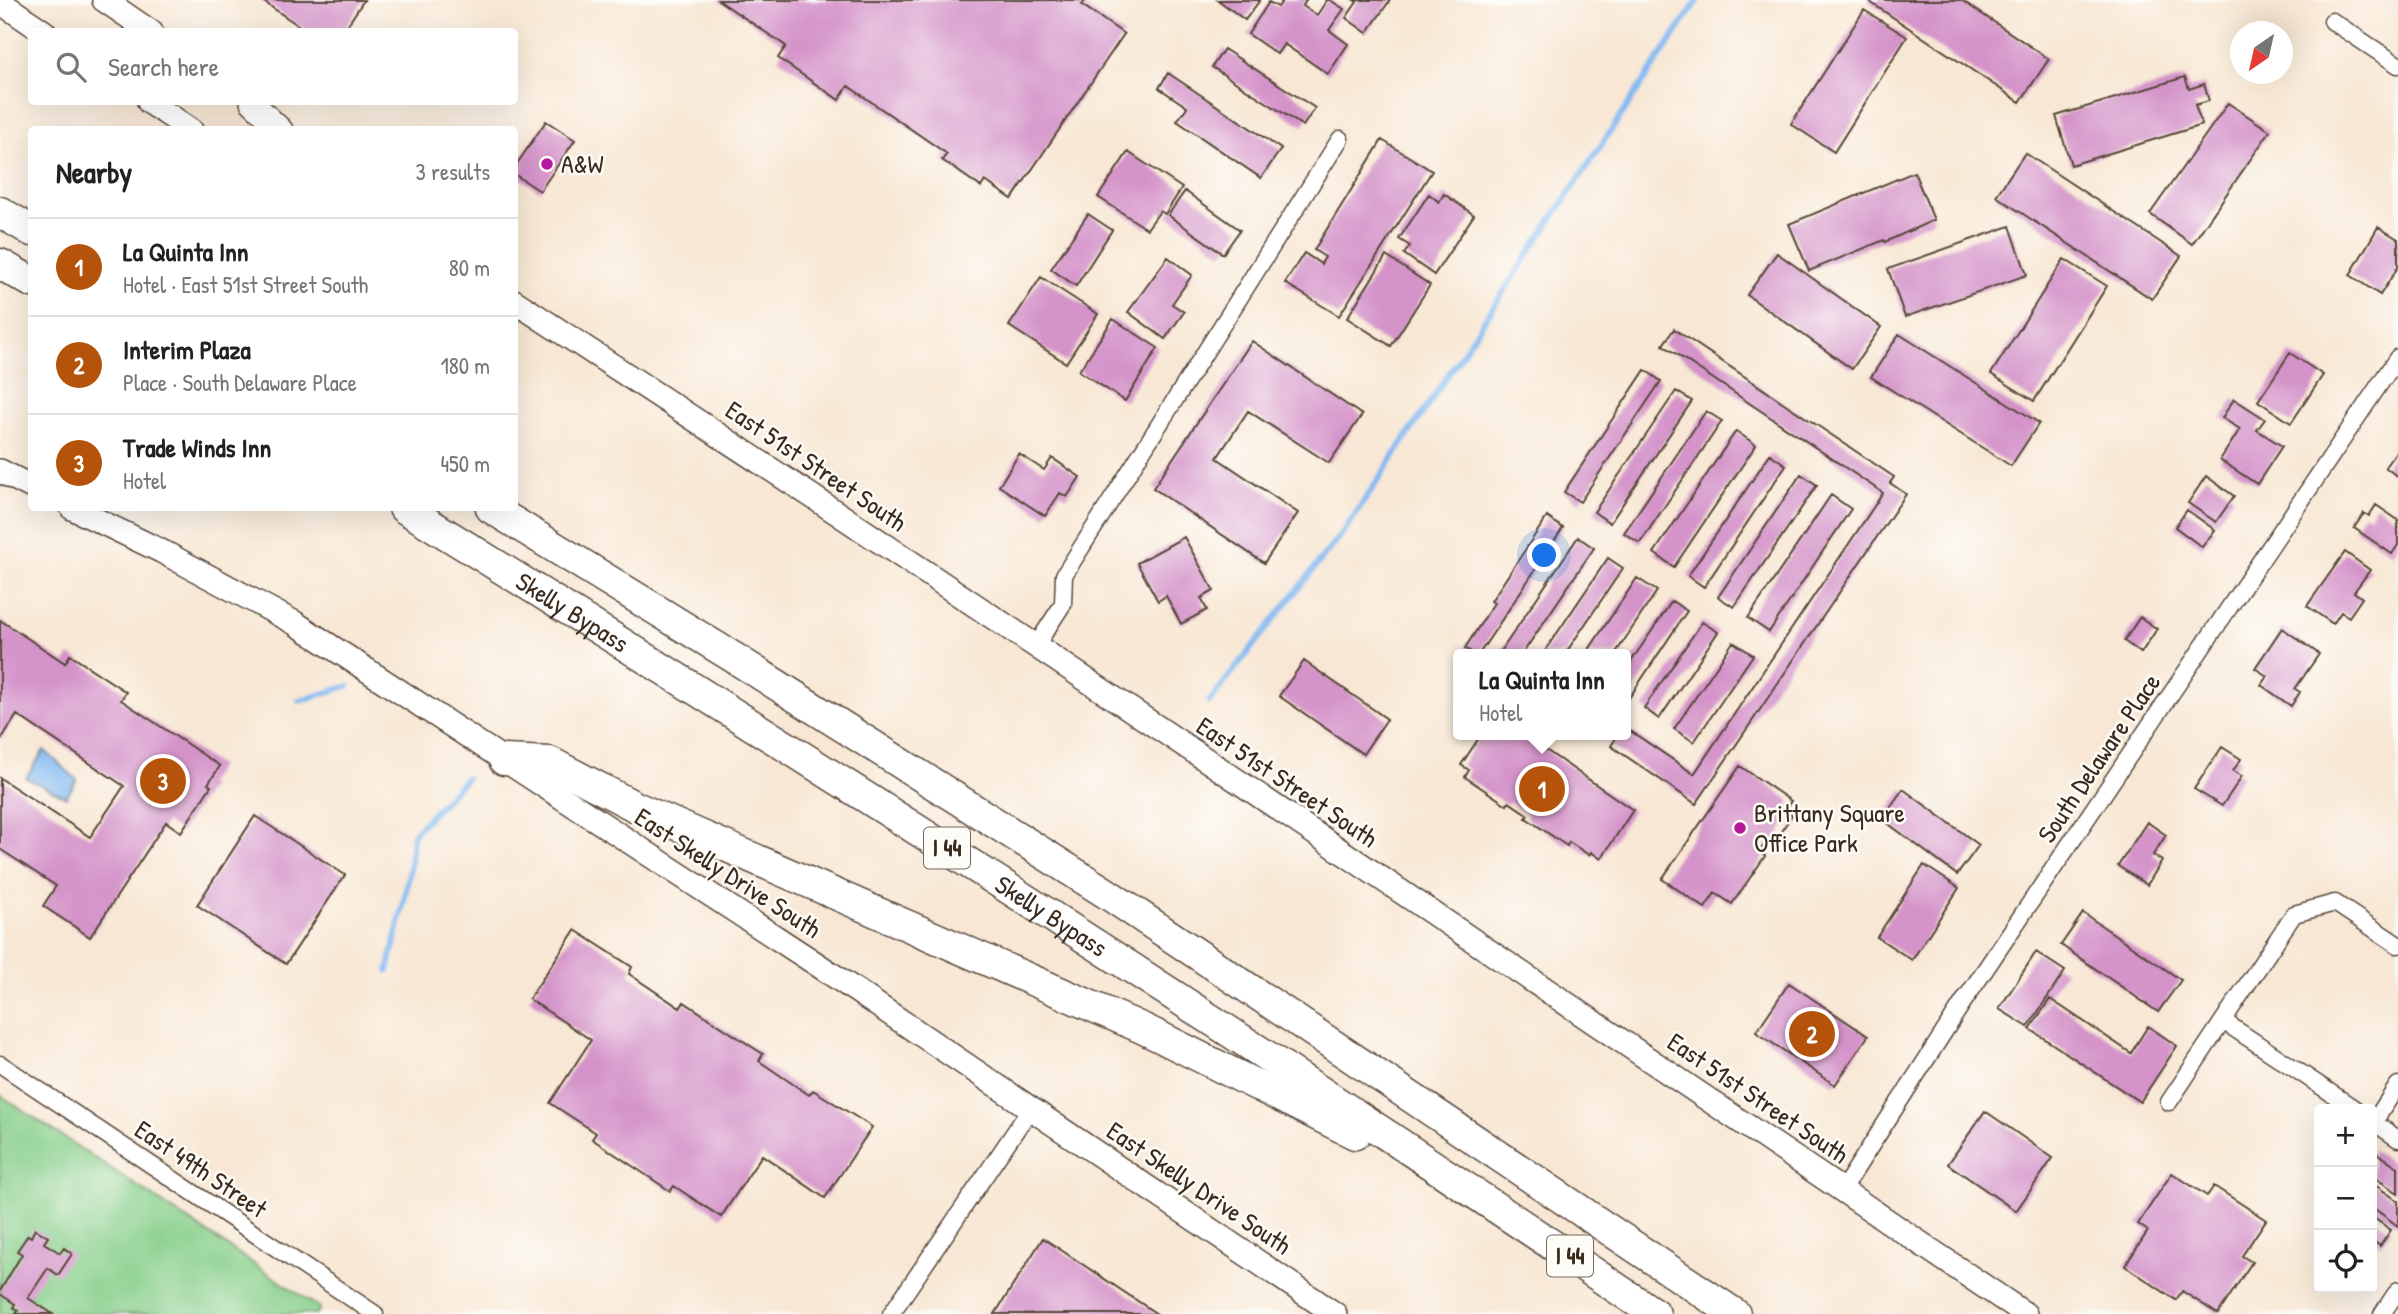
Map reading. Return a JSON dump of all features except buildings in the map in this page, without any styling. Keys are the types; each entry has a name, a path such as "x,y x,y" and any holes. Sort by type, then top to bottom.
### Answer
{"highway":[{"path":"0,212 28,228"},
{"path":"2,265 28,280"},
{"name":"Skelly Bypass","path":"409,511 713,699 948,849 1484,1199 1655,1314"},
{"name":"Skelly Bypass","path":"496,511 1106,893 1735,1314"},
{"path":"504,760 550,761 636,807 1144,1028 1484,1199"}],"main road":[{"path":"104,0 145,28"},
{"path":"0,2 38,28"},
{"path":"154,105 185,126"},
{"path":"255,105 277,126"},
{"name":"East 51st Street South","path":"518,304 803,490 2025,1314"},
{"path":"0,471 28,485"},
{"name":"East Skelly Drive South","path":"78,511 163,552 295,623 1031,1108 1335,1314"}],"street":[{"path":"2332,21 2398,65"},
{"path":"1035,647 1063,604 1064,575 1340,139"},
{"name":"South Delaware Place","path":"1843,1189 1958,1011 2398,357"},
{"path":"2169,1102 2294,914 2335,903 2398,945"},
{"path":"2223,1021 2347,1104"},
{"name":"East 49th Street","path":"0,1064 374,1314"},
{"path":"2377,1115 2398,1085"},
{"path":"891,1314 1031,1108"},
{"path":"2377,1125 2398,1139"},
{"path":"2382,1314 2398,1290"}],"green space":[{"path":"0,1095 320,1308 317,1314 0,1314"}],"water":[{"path":"44,750 77,780 66,797 26,778"}],"waterway":[{"path":"1209,702 1346,528 1698,0"},
{"path":"299,701 348,686"},
{"path":"388,971 407,886 413,834 466,778"}],"place":[{"name":"A&W","path":"547,164"},
{"name":"Trade Winds Inn","path":"163,781"},
{"name":"La Quinta Inn","path":"1542,789"},
{"name":"Brittany Square Office Park","path":"1740,828"},
{"name":"Interim Plaza","path":"1812,1034"}]}
